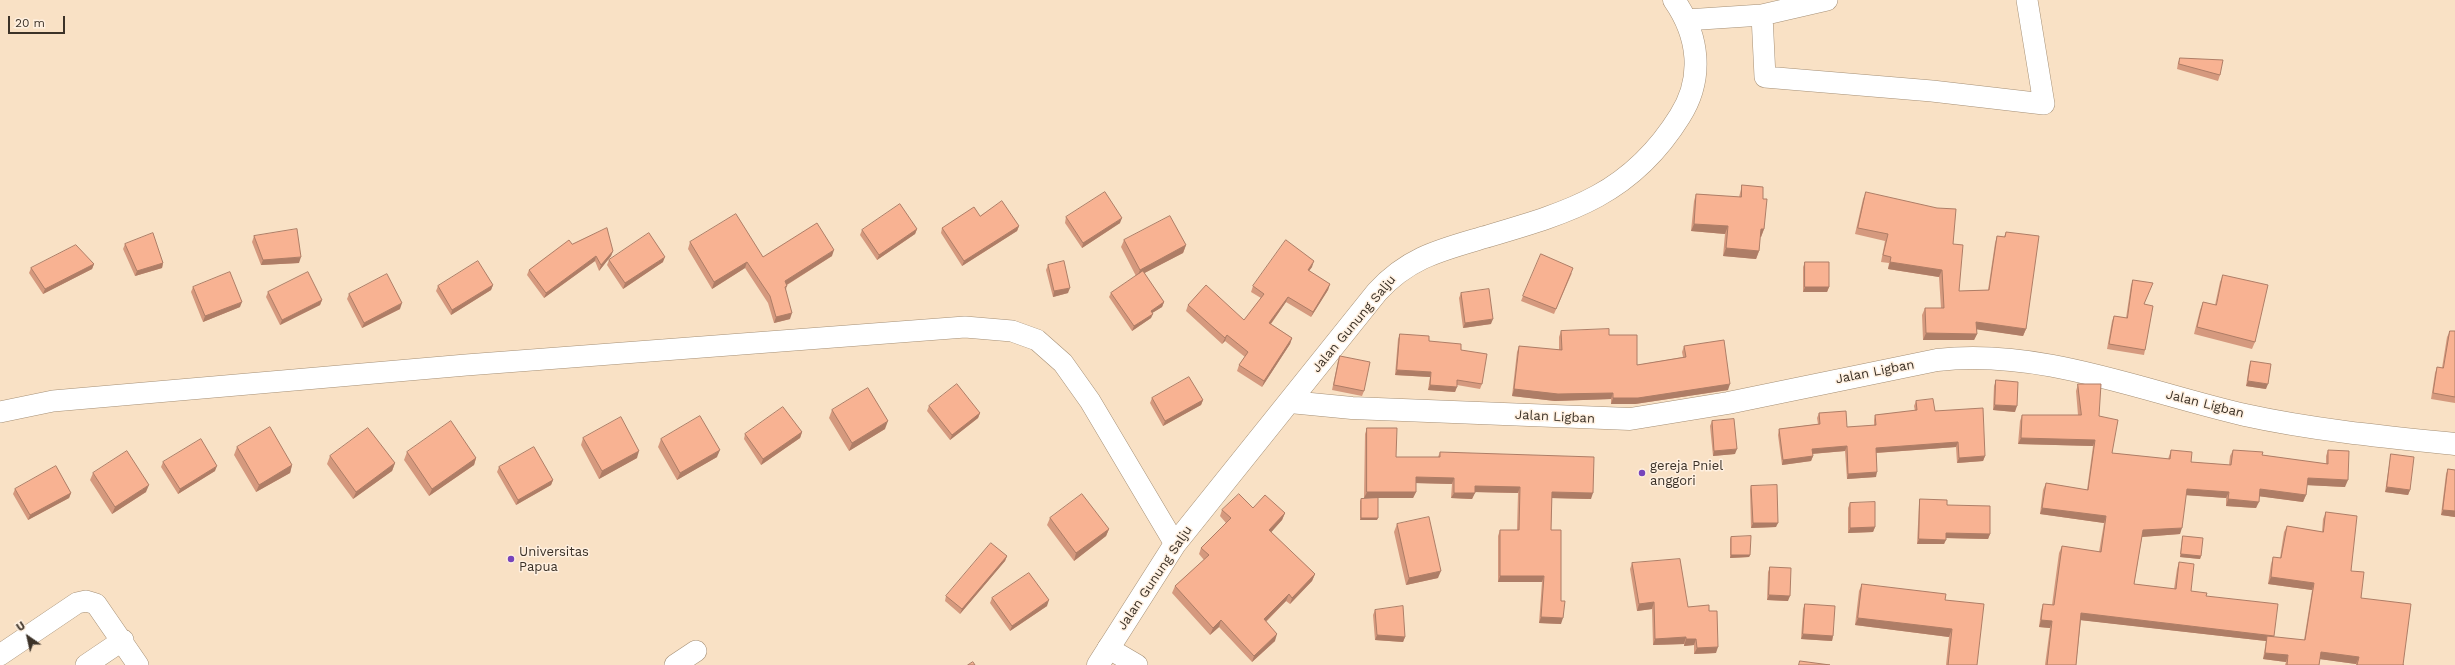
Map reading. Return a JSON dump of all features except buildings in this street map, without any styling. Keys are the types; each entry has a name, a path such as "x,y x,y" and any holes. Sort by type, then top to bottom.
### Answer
{"main road":[{"name":"Jalan Gunung Salju","path":"1103,657 1175,544 1377,292 1405,266 1437,251 1574,209 1605,193 1637,167 1669,134 1693,92 1696,59 1693,39 1686,20 1674,0"},
{"name":"Jalan Ligban","path":"1290,402 1352,408 1630,419 1728,403 1937,360 1971,359 2023,362 2070,371 2246,415 2377,436 2455,444"}],"street":[{"path":"1686,20 1762,15 1826,0"},
{"path":"1762,15 1765,77 1932,91 2044,104 2027,0"},
{"path":"0,412 61,400 466,364 965,328 1012,331 1037,340 1063,363 1090,401 1175,544"},
{"path":"0,655 77,603 86,601 96,604 123,640 138,665"},
{"path":"86,665 123,640"},
{"path":"675,665 696,651"},
{"path":"1103,657 1136,665"}],"place":[{"name":"gereja Pniel anggori","path":"1642,473"},
{"name":"Universitas Papua","path":"511,559"}]}
